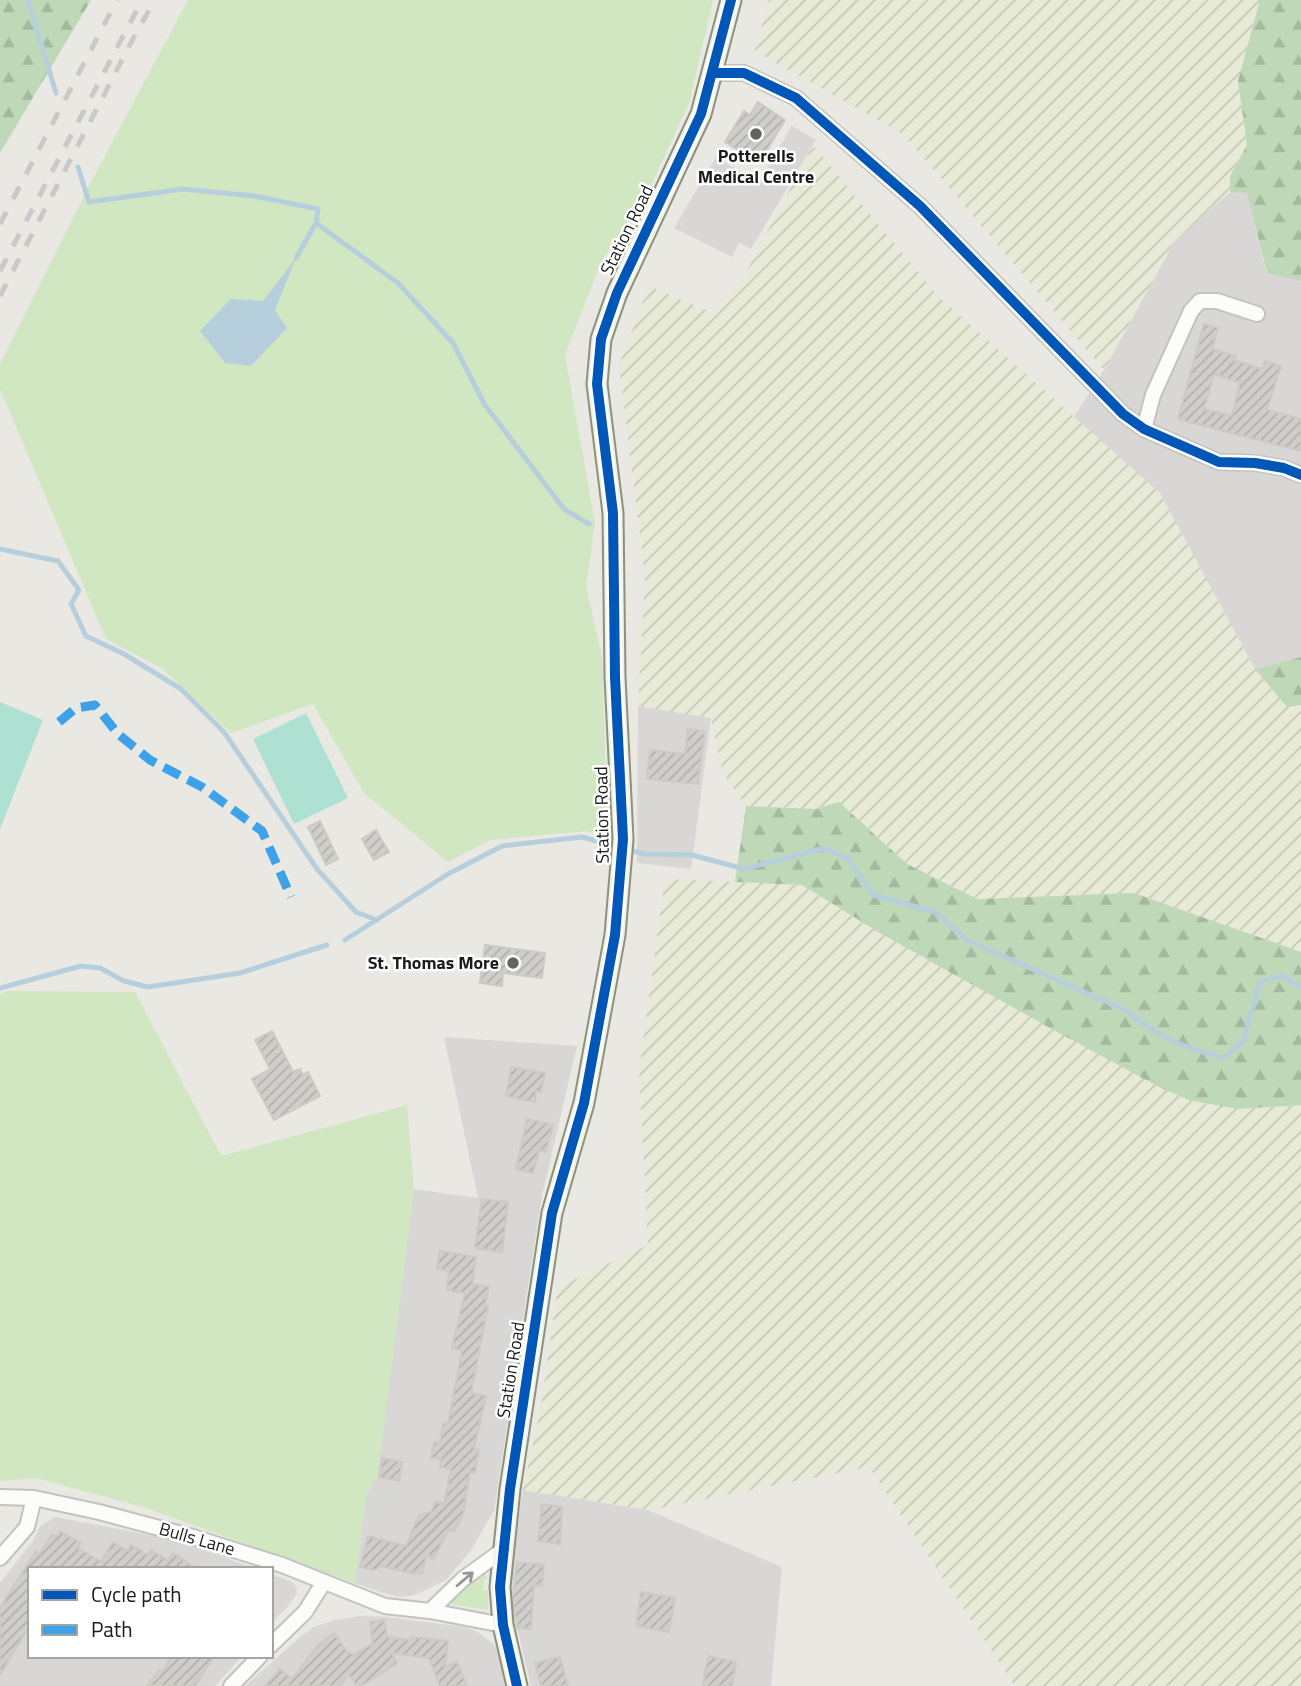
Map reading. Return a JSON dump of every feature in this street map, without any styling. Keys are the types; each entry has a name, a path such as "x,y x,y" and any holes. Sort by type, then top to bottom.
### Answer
{"street":[{"name":"Station Road","path":"517,1686 503,1625 500,1587 503,1550 552,1213 584,1103 596,1042 615,935 623,846 615,677 613,513 597,384 601,339 617,293 701,114 731,0"},
{"path":"713,73 744,73 796,98 919,206 1123,414 1144,429 1219,462 1255,463 1284,468 1301,475"},
{"path":"1144,429 1153,395 1191,311 1200,300 1217,301 1257,314"},
{"name":"Bulls Lane","path":"0,1497 34,1497 99,1511 282,1565 385,1606 430,1611 503,1625"},
{"path":"0,1558 27,1527 34,1497"},
{"path":"430,1611 463,1579 503,1550"},
{"path":"273,1643 304,1612 324,1582"},
{"path":"231,1686 258,1658"}],"shaded area":[{"path":"792,126 816,140 751,249 739,243 732,257 674,228 716,157 759,182"},
{"path":"1230,192 1247,192 1266,272 1301,281 1301,657 1255,669 1160,494 1074,417 1104,370 1174,242"},
{"path":"638,706 711,718 691,869 637,863"},
{"path":"444,1037 577,1046 542,1195 494,1511 471,1550 446,1580 415,1595 401,1597 355,1583 366,1496 377,1477 414,1189 478,1198"},
{"path":"523,1490 648,1510 782,1567 771,1686 531,1686 511,1615 512,1560"},
{"path":"55,1517 176,1540 251,1567 28,1567 28,1658 240,1658 215,1686 0,1686 0,1583 33,1541 41,1525"},
{"path":"273,1575 292,1582 297,1588 296,1595 273,1622"},
{"path":"360,1616 465,1627 476,1631 496,1646 506,1686 245,1686 314,1627"}],"green space":[{"path":"0,0 91,0 0,153"},
{"path":"188,0 713,0 689,103 652,183 601,262 565,355 595,523 586,586 602,657 608,838 587,831 490,840 448,862 364,793 313,704 231,733 163,669 106,639 0,389 0,364 90,184"},
{"path":"769,0 1260,0 1238,81 1247,145 1230,176 1230,192 1174,242 1104,370 903,134 755,51"},
{"path":"1260,0 1301,0 1301,281 1267,273 1247,193 1230,192 1230,176 1247,145 1238,81"},
{"path":"813,145 938,296 1160,493 1255,669 1287,707 1301,705 1301,952 1134,893 977,899 907,864 839,802 816,809 746,806 723,773 711,718 638,706 645,576 619,365 649,286 717,315 745,274"},
{"path":"1301,657 1301,705 1287,707 1255,669"},
{"path":"0,702 43,720 0,829"},
{"path":"306,713 348,798 294,824 253,739"},
{"path":"839,802 907,864 977,899 1134,893 1301,952 1301,1105 1237,1109 1189,1100 1159,1087 1048,1027 880,933 802,885 735,882 746,806 816,809"},
{"path":"665,879 802,885 880,933 1189,1100 1237,1109 1301,1105 1301,1686 1015,1686 869,1467 648,1510 523,1490 540,1411 558,1287 648,1245 639,1070"},
{"path":"6,991 135,992 221,1156 407,1105 414,1189 377,1477 366,1496 355,1583 143,1507 36,1478 0,1481 0,995"},
{"path":"484,1573 488,1579 484,1579 483,1590 488,1590 488,1610 451,1604 452,1599"}],"water":[{"path":"296,258 275,310 287,328 251,366 225,363 200,331 231,299 263,301"}],"building":[{"name":"Potterells Medical Centre","path":"758,102 785,120 758,162 725,142 744,111 750,115"},
{"path":"1204,324 1218,328 1212,349 1236,356 1235,360 1262,369 1265,361 1281,366 1267,410 1301,419 1301,451 1178,419","holes":["1214,374 1240,383 1232,416 1204,409"]},
{"path":"688,729 705,731 698,784 647,779 650,750 685,754"},
{"path":"320,821 338,859 326,865 308,827"},
{"path":"376,830 389,852 374,860 362,839"},
{"name":"St. Thomas More","path":"485,945 545,953 542,978 503,973 502,986 480,983"},
{"path":"272,1031 293,1072 300,1069 303,1075 308,1072 320,1096 274,1120 252,1079 270,1069 255,1040"},
{"path":"511,1067 545,1073 541,1092 536,1091 535,1102 506,1096"},
{"path":"527,1119 553,1125 546,1152 539,1150 533,1173 516,1169"},
{"path":"482,1199 508,1202 502,1252 475,1248"},
{"path":"440,1251 476,1257 472,1284 489,1287 485,1305 488,1306 471,1393 486,1396 474,1449 479,1450 475,1473 470,1472 463,1515 454,1531 449,1529 433,1560 427,1554 422,1574 381,1566 374,1570 360,1567 368,1536 406,1546 419,1515 431,1512 436,1501 444,1505 451,1469 440,1467 441,1459 431,1458 434,1442 440,1443 443,1423 448,1424 462,1351 452,1348 465,1293 447,1290 449,1271 437,1269"},
{"path":"382,1458 402,1462 399,1481 379,1477"},
{"path":"542,1504 562,1507 560,1544 538,1541"},
{"path":"60,1531 81,1543 78,1548 101,1562 113,1542 128,1551 131,1545 148,1555 151,1550 168,1561 173,1553 194,1567 28,1567 28,1628 0,1675 0,1608 36,1551 40,1554 52,1534 56,1537"},
{"path":"517,1562 544,1565 542,1586 534,1585 531,1629 517,1628 518,1618 515,1618 513,1599"},
{"path":"641,1592 675,1598 669,1632 636,1626"},
{"path":"384,1620 387,1637 448,1641 445,1667 457,1662 467,1686 440,1686 429,1658 391,1653 397,1663 361,1686 357,1686 349,1674 340,1686 265,1686 280,1669 292,1679 318,1645 334,1633 353,1656 373,1643 370,1622"},
{"path":"708,1656 736,1662 732,1686 703,1686"},
{"path":"560,1657 568,1686 541,1686 535,1663"},
{"path":"171,1658 213,1658 195,1686 147,1686 159,1670 162,1672"}],"waterway":[{"path":"28,0 56,93"},
{"path":"78,167 89,202 183,189 254,196 318,209 316,223 296,258"},
{"path":"316,223 398,283 453,343 485,405 564,509 589,524"},
{"path":"0,549 58,561 79,590 71,604 86,636 124,654 181,689 224,732 317,869 356,912 377,920"},
{"path":"345,940 448,874 502,846 582,837 618,847"},
{"path":"628,850 645,854 692,855 744,869 824,848 847,858 874,895 935,912 967,940 1127,1011 1149,1028 1172,1040 1224,1058 1243,1041 1260,981 1282,976 1301,987"},
{"path":"0,988 81,966 100,968 124,981 148,987 240,973 327,945"}],"railway":[{"path":"0,224 117,0"},
{"path":"0,271 142,0"},
{"path":"0,296 155,0"}],"marked path":[{"path":"59,722 76,708 95,705 118,734 150,760 202,787 262,831 291,897"}],"cycle path":[{"path":"517,1686 503,1625 500,1587 510,1489 552,1213 584,1103 615,935 623,839 615,677 613,513 597,384 601,339 617,293 701,114 731,0"},
{"path":"713,73 744,73 796,98 920,206 1123,414 1144,429 1219,462 1255,463 1284,468 1301,475"}],"place":[{"name":"Potterells Medical Centre","path":"756,134"},
{"name":"St. Thomas More","path":"513,963"}]}
